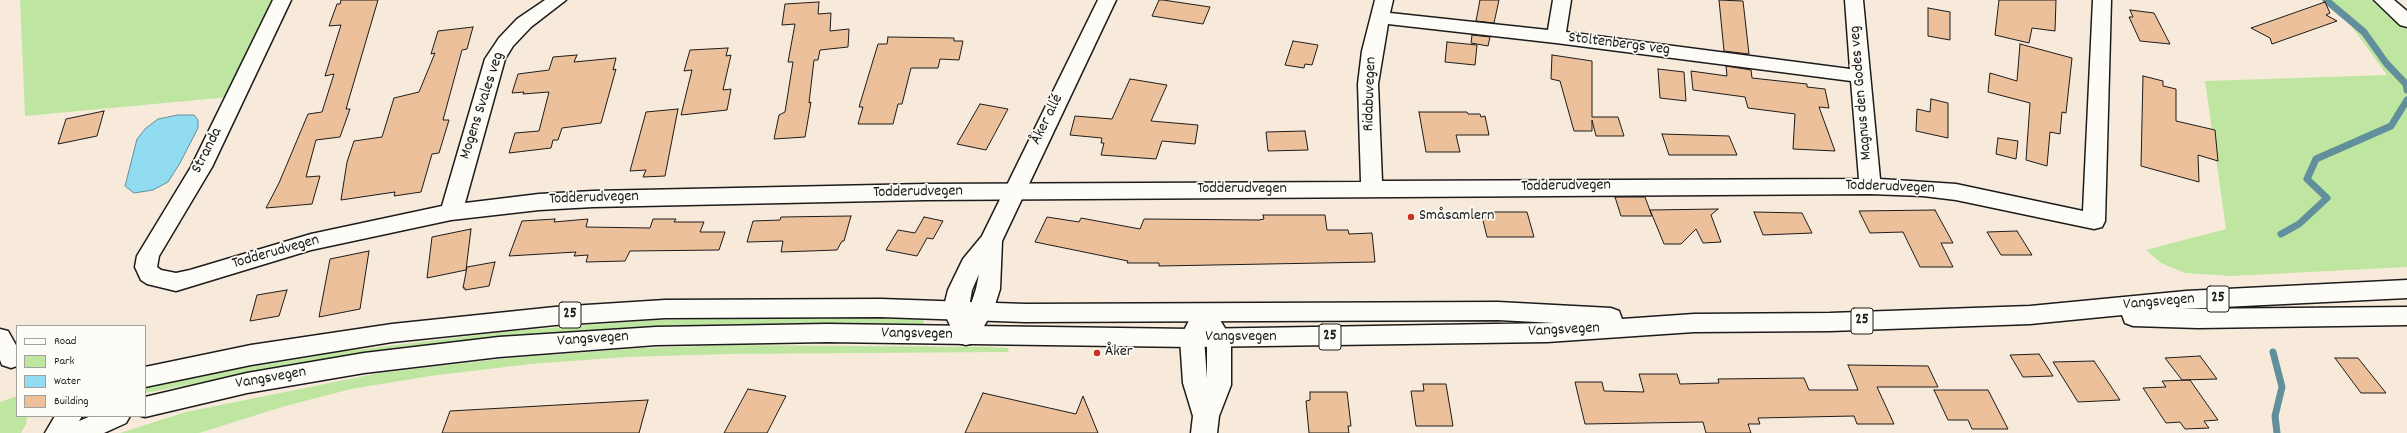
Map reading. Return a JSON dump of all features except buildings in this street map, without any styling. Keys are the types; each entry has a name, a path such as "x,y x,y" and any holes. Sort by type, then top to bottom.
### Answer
{"main road":[{"name":"Stranda","path":"176,282 155,278 149,274 146,267 148,256 201,166 282,0"},
{"name":"Mogens Svales veg","path":"451,212 495,59 506,42 524,23 557,0"},
{"name":"Åker allé","path":"956,310 960,290 971,265 990,241 1107,0"},
{"path":"1556,37 1562,0"},
{"name":"Magnus den Godes veg","path":"1854,0 1859,76 1870,186"},
{"name":"Todderudvegen","path":"176,282 311,242 451,212 539,202 593,198 1013,192 1870,186 1923,188 1956,192 2094,221 2102,0"},
{"path":"2383,0 2407,20"},
{"name":"Stoltenbergs veg","path":"1381,8 1556,37 1859,76"},
{"name":"Ridabuvegen","path":"1372,189 1368,84 1381,8"},
{"name":"Åker allé","path":"966,336 981,311 991,267 990,241"},
{"name":"Vangsvegen","path":"2030,315 2186,300 2407,289"},
{"name":"Vangsvegen","path":"146,377 322,343 400,332 556,316 734,307 1204,313 1513,312 1694,323"},
{"path":"956,310 966,336"},
{"path":"1204,313 1219,338 1219,386 1205,424"},
{"path":"1204,313 1192,338 1195,383 1205,424"},
{"name":"Vangsvegen","path":"146,407 186,395 306,372 426,355 563,342 715,334 1219,338 1547,333 1694,323 1830,322 2030,315 2198,319 2407,316"},
{"path":"58,433 67,417"},
{"path":"78,433 115,417"}],"green space":[{"path":"20,0 275,0 230,97 25,116"},
{"path":"2329,0 2371,0 2407,30 2407,267 2231,276 2185,273 2161,263 2146,250 2226,229 2205,81 2387,75 2341,12"},
{"path":"758,318 924,319 923,325 679,325 497,337 328,359 146,393 146,388 232,370 346,351 511,331 655,320"},
{"path":"729,345 989,347 1008,348 1009,352 729,354 627,357 531,364 430,376 351,389 282,407 199,433 120,433 186,412 379,373 509,358 643,348"},
{"path":"16,396 16,417 27,417 26,424 21,433 0,433 0,402"}],"water":[{"path":"178,115 194,115 198,120 198,128 180,163 168,182 153,190 134,193 125,186 137,139 146,128 158,119"}],"waterway":[{"path":"2326,0 2364,32 2386,63 2406,84 2407,90"},
{"path":"2281,234 2299,224 2327,198 2307,179 2316,159 2391,126 2407,100"},
{"path":"2273,352 2282,387 2275,416 2277,433"}],"place":[{"name":"Småsamlern","path":"1411,217"},
{"name":"Åker","path":"1097,353"}]}
